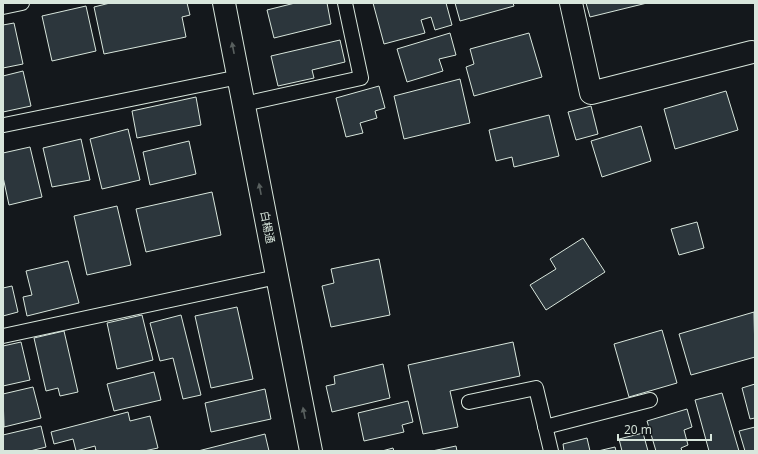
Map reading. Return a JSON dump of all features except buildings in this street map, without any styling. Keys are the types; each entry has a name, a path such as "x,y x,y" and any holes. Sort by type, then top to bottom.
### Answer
{"street":[{"name":"白楊通","path":"224,3 311,451"},
{"path":"571,3 591,93 754,55"}],"lane":[{"path":"3,7 22,3"},
{"path":"244,104 361,78 345,3"},
{"path":"4,125 238,77"},
{"path":"3,336 277,277"},
{"path":"469,402 536,388 551,451"},
{"path":"545,427 650,400"}]}
